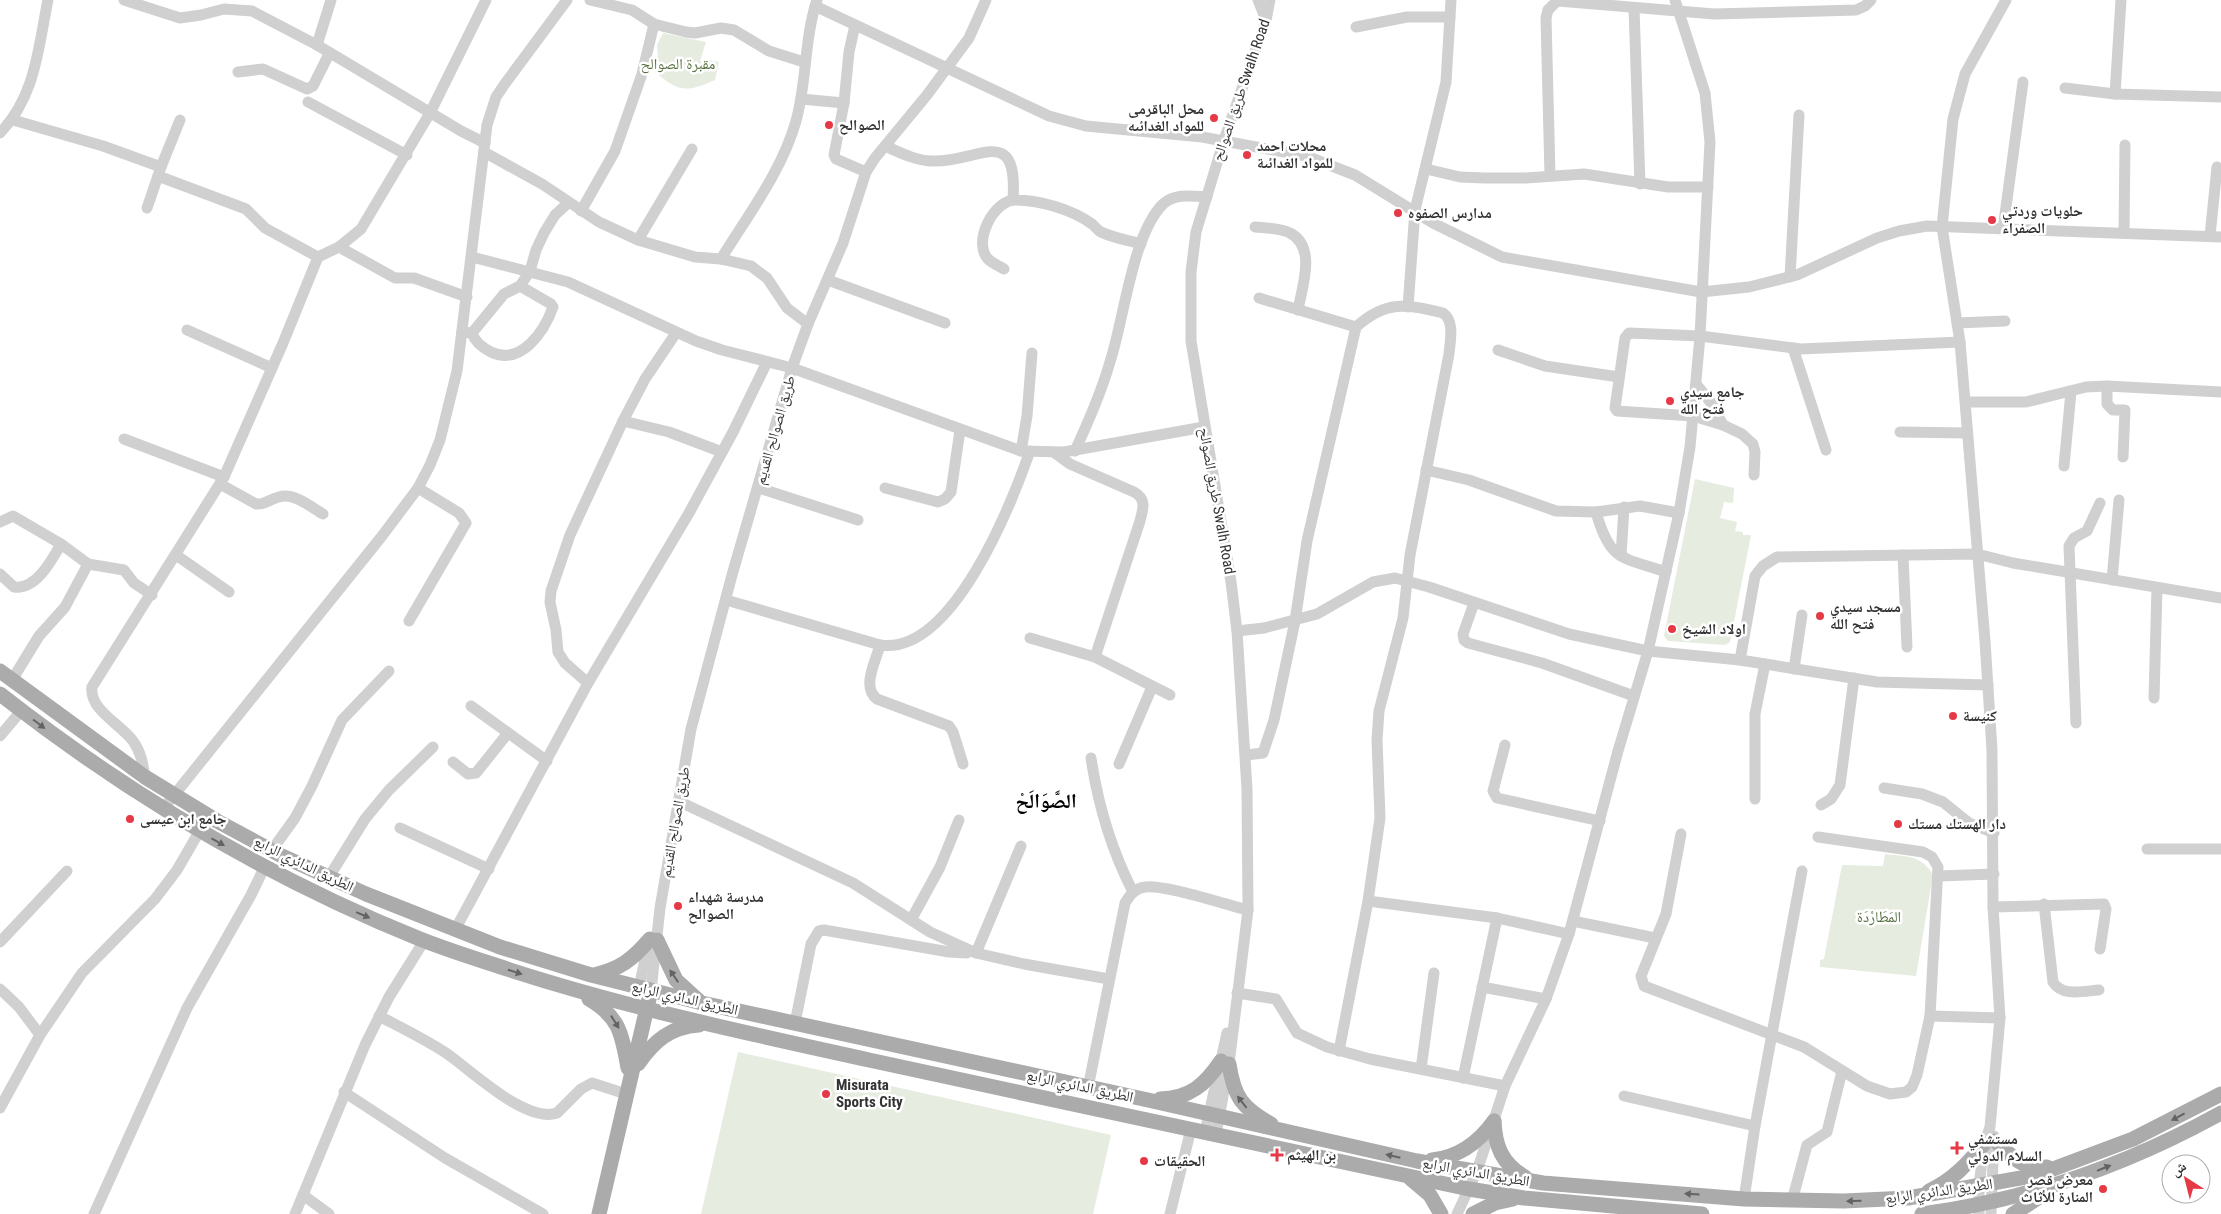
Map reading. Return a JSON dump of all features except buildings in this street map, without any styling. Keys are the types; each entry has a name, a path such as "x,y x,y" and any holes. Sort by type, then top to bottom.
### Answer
{"main road":[{"name":"الطريق الدائري الرابع","path":"6,675 145,777 272,850 329,877 455,930 533,959 645,990 1417,1161 1543,1183 1744,1199 1844,1201 1908,1198 2037,1175 2133,1139 2221,1094"},
{"name":"الطريق الدائري الرابع","path":"0,694 73,750 199,832 264,868 351,910 424,941 577,992 710,1024 1469,1189 1524,1198 1702,1214"},
{"path":"591,975 613,970 624,964 654,940 676,980 702,1003"},
{"name":"طريق الصوالح القديم","path":"599,1214 629,1078 645,990"},
{"path":"577,992 600,1005 612,1017 622,1038 629,1078"},
{"path":"629,1078 647,1050 658,1039 672,1030 710,1024"},
{"path":"1148,1100 1168,1099 1189,1094 1206,1082 1225,1062 1236,1094 1244,1107 1274,1125 1298,1134"},
{"name":"الطريق الدائري الرابع","path":"1922,1214 1985,1209 2069,1181 2171,1140 2221,1113"},
{"path":"1417,1161 1435,1160 1457,1154 1477,1140 1494,1120"},
{"path":"1494,1120 1495,1140 1504,1160 1518,1173 1543,1183"},
{"path":"1908,1198 1924,1193 1950,1180 1972,1161 1990,1138 2016,1162 2026,1166 2038,1168 2063,1166"},
{"path":"1406,1176 1424,1188 1435,1201 1441,1214"},
{"path":"2013,1214 2027,1203 2069,1181"},
{"path":"1473,1214 1495,1203 1524,1198"}],"street":[{"path":"0,133 13,120 35,73 48,0"},
{"path":"124,0 180,18 224,9 252,11 317,45 329,54 430,113 599,222 638,240 695,256 721,259 751,266 760,271 787,308 808,324"},
{"path":"317,45 331,0"},
{"path":"163,809 382,536 418,488 440,440 467,333 467,297 487,125 496,97 567,0"},
{"path":"590,0 632,10 654,24 695,34 722,28 734,30 769,51 804,62"},
{"path":"472,257 530,271 576,286 628,308 676,333 722,350 792,368 808,324 844,243 866,172 884,146 969,38 986,0"},
{"path":"1258,0 1266,20"},
{"name":"طريق الصوالح Swalh Road","path":"1170,1214 1204,1131 1214,1116 1234,1026 1234,1013 1248,910 1246,755 1237,631 1218,498 1204,427 1191,340 1191,272 1196,232 1224,140 1266,20 1270,0"},
{"path":"1408,307 1415,210 1446,82 1451,0"},
{"path":"1550,175 1546,18 1548,10 1558,0 1678,12 1763,12 1856,10 1865,6 1871,0"},
{"path":"1457,1214 1477,1171 1506,1086 1546,999 1569,934 1648,651 1679,513 1696,384 1710,142 1705,93 1675,0"},
{"path":"1763,12 1764,0"},
{"path":"1985,1209 2000,1018 1993,907 1994,833 1988,685 1960,342 1942,226 1954,119 1965,74 2006,0"},
{"path":"2115,94 2121,0"},
{"path":"145,777 138,750 132,740 99,708 91,692 96,681 152,595 222,480 272,368 318,257 339,247 361,229 407,155 430,113 483,1"},
{"path":"721,259 780,161 796,124 801,99 804,62 816,3 855,26 948,67 1013,101 1049,116 1086,126 1224,140 1306,156 1331,164 1355,175 1467,241 1502,257 1701,292 1749,287 1790,277 1899,231 1927,226 2215,236 2217,167"},
{"path":"1634,8 1640,184"},
{"path":"1356,27 1407,17 1450,18"},
{"path":"581,211 615,151 642,74 654,24"},
{"path":"855,26 849,52 844,103 834,155 836,159 866,172"},
{"path":"238,72 264,69 307,89 313,86 329,54"},
{"path":"2003,229 2022,82"},
{"path":"2065,88 2115,94 2221,97"},
{"path":"801,99 844,103"},
{"path":"308,102 407,155"},
{"path":"1790,277 1799,115"},
{"path":"13,120 103,146 246,209 265,228 318,257"},
{"path":"147,208 180,120"},
{"path":"2124,232 2125,145"},
{"path":"884,146 917,159 931,162 990,152 1001,152 1008,156 1013,164 1013,200"},
{"path":"638,240 692,150"},
{"path":"1426,169 1460,177 1526,178 1584,174 1668,188 1708,187"},
{"path":"1075,451 1110,362 1141,244 1159,210 1170,199 1180,196 1207,196"},
{"path":"1004,269 987,258 984,249 984,238 987,222 991,214 1013,200 1028,201 1065,211 1093,225 1101,232 1141,244"},
{"path":"467,333 504,294 520,286 530,271 536,250 544,233 555,215 568,203"},
{"path":"1255,227 1289,232 1303,246 1306,262 1298,310"},
{"path":"339,247 395,278 414,278 467,297"},
{"path":"828,280 945,323"},
{"path":"467,333 485,349 497,355 511,356 524,350 548,321 553,307 520,286"},
{"path":"1259,298 1356,327"},
{"path":"1246,755 1263,753 1274,720 1294,621 1307,541 1356,327 1376,311 1388,306 1408,307 1442,313 1447,316 1450,323 1449,354 1406,580 1403,618 1380,712 1377,740 1380,818 1368,901 1339,1051"},
{"path":"1957,323 2006,321"},
{"path":"187,330 272,368"},
{"path":"588,683 565,663 558,652 556,630 550,602 551,591 570,535 623,421 646,379 676,333"},
{"path":"1754,475 1755,452 1753,444 1742,434 1723,425 1693,416 1617,411 1615,408 1625,338 1629,333 1700,336 1793,348 1960,342"},
{"path":"1793,348 1826,450"},
{"path":"1498,350 1545,366 1619,377"},
{"path":"726,600 880,645 898,646 923,633 945,612 971,579 987,554 1006,514 1025,451 1032,353"},
{"path":"455,930 588,683 689,513 767,362"},
{"name":"طريق الصوالح القديم","path":"645,990 654,940 654,918 660,908 691,729 792,368 960,430 1025,451 1055,453 1075,451 1204,427"},
{"path":"1696,384 1712,404 1723,425"},
{"path":"1966,402 2026,402 2086,387 2107,386 2221,392"},
{"path":"2107,386 2107,404 2113,410 2125,410 2123,457"},
{"path":"2064,466 2071,392"},
{"path":"623,421 669,432 722,452"},
{"path":"885,488 938,502 945,499 951,492 960,430"},
{"path":"1900,432 1967,433"},
{"path":"124,439 205,468 256,504 285,495 323,514"},
{"path":"1055,453 1070,464 1134,492 1142,498 1144,503 1140,521 1095,657"},
{"path":"1426,470 1469,480 1556,511 1596,512 1640,506 1679,513"},
{"path":"409,621 466,523 459,513 418,488"},
{"path":"759,488 858,520"},
{"path":"2112,580 2118,500"},
{"path":"2076,722 2068,546 2074,538 2087,531 2100,503"},
{"path":"1621,556 1624,507"},
{"path":"1596,512 1609,547 1621,556 1666,572"},
{"path":"0,522 12,516 61,544 88,564 124,570 134,583 152,595"},
{"path":"0,574 14,587 25,586 47,567 61,544"},
{"path":"1740,660 1756,576 1768,562 1777,558 1977,554 2013,563 2221,598"},
{"path":"176,555 229,592"},
{"path":"1903,555 1907,647"},
{"path":"6,675 65,607 88,564"},
{"path":"1237,631 1294,621 1318,614 1373,582 1384,579 1406,580 1569,634 1648,651 1740,660 1877,682 1988,685"},
{"path":"2154,698 2157,588"},
{"path":"1474,602 1463,634 1464,640 1468,643 1542,663 1634,696"},
{"path":"1794,669 1802,614"},
{"path":"1030,638 1095,657 1170,695"},
{"path":"880,645 869,684 870,692 877,699 949,726 953,732 963,764"},
{"path":"1755,799 1755,714 1765,664"},
{"path":"272,850 303,804 342,720 389,671"},
{"path":"1821,805 1831,799 1840,785 1854,678"},
{"path":"1119,764 1152,686"},
{"path":"471,706 547,761"},
{"path":"0,736 21,711"},
{"path":"453,762 468,774 476,773 508,734"},
{"path":"1505,744 1493,791 1497,798 1600,821"},
{"path":"329,877 365,819 389,790 433,747"},
{"path":"1091,758 1096,792 1104,821 1115,854 1133,892"},
{"path":"1884,788 1922,794 1943,802 1969,824 1994,833"},
{"path":"678,801 853,883 930,932 976,953"},
{"path":"911,920 940,868 959,820"},
{"path":"400,828 489,869"},
{"path":"0,1108 40,1035 82,973 141,915 166,885 199,832"},
{"path":"1681,834 1666,914 1641,976 1644,986 1804,1048 1867,1086 1890,1094 1906,1092 1912,1087 1917,1076 1930,1016 1938,867 1932,857 1923,852 1818,837"},
{"path":"976,953 1021,846"},
{"path":"2147,849 2221,849"},
{"path":"94,1214 187,1008 251,895 264,868"},
{"path":"0,942 67,871"},
{"path":"1744,1199 1755,1126 1802,871"},
{"path":"1939,876 1994,874"},
{"path":"1088,1088 1125,903 1133,892 1144,886 1154,886 1248,910"},
{"path":"1368,901 1497,918 1569,934"},
{"path":"1993,907 2044,904 2104,904 2106,909 2100,949"},
{"path":"2044,904 2053,982 2066,992 2099,990"},
{"path":"1463,1078 1497,918"},
{"path":"1572,921 1655,938"},
{"path":"795,1023 811,944 819,932 824,930 949,952 976,953 1024,964 1109,979"},
{"path":"295,1214 344,1092 379,1016 424,941"},
{"path":"1421,1069 1434,973"},
{"path":"1482,987 1546,999"},
{"path":"0,989 19,1007 40,1035"},
{"path":"1237,993 1276,999 1297,1033 1339,1051 1506,1086"},
{"path":"379,1016 427,1042 515,1103 540,1114 557,1113 581,1089 592,1083 629,1078"},
{"path":"1930,1016 2000,1018"},
{"path":"1792,1201 1807,1145 1827,1132 1842,1071"},
{"path":"344,1092 445,1158 543,1214"},
{"path":"1624,1096 1755,1126"},
{"path":"303,1195 329,1214"}],"green space":[{"name":"مقبرة الصوالح","path":"663,33 706,42 700,61 706,64 708,60 719,62 715,80 697,87 676,87 654,71 658,56 657,45"},
{"path":"1695,479 1734,488 1733,503 1724,502 1720,518 1737,522 1735,531 1743,532 1743,535 1751,535 1730,642 1725,645 1668,641 1664,636"},
{"name":"المَطَارْدَة","path":"1885,854 1906,856 1918,860 1933,875 1916,976 1820,967 1820,960 1824,959 1842,865 1883,866"},
{"name":"Misurata Sports City","path":"738,1052 1111,1135 1093,1214 701,1214"}],"place":[{"name":"محل الباقرمى للمواد الغدائىه","path":"1214,118"},
{"name":"الصوالح","path":"829,125"},
{"name":"محلات احمد للمواد الغدائىة","path":"1247,155"},
{"name":"مدارس الصفوه","path":"1398,213"},
{"name":"حلويات وردتي الصفراء","path":"1992,220"},
{"name":"جامع سيدي فتح الله","path":"1670,401"},
{"name":"مسجد سيدي فتح الله","path":"1820,616"},
{"name":"اولاد الشيخ","path":"1672,629"},
{"name":"كنيسة","path":"1953,716"},
{"name":"جامع ابن عيسى","path":"130,819"},
{"name":"دار الهستك مستك","path":"1898,824"},
{"name":"مدرسة شهداء الصوالح","path":"678,906"},
{"name":"Misurata Sports City","path":"826,1094"},
{"name":"مستشفي السلام الدولي","path":"1957,1148"},
{"name":"بن الهيثم","path":"1277,1155"},
{"name":"الحقيقات","path":"1144,1161"},
{"name":"معرض قصر المنارة للأثاث","path":"2103,1189"}],"district":[{"name":"الصَّوَالَحْ","path":"1046,801"}]}
